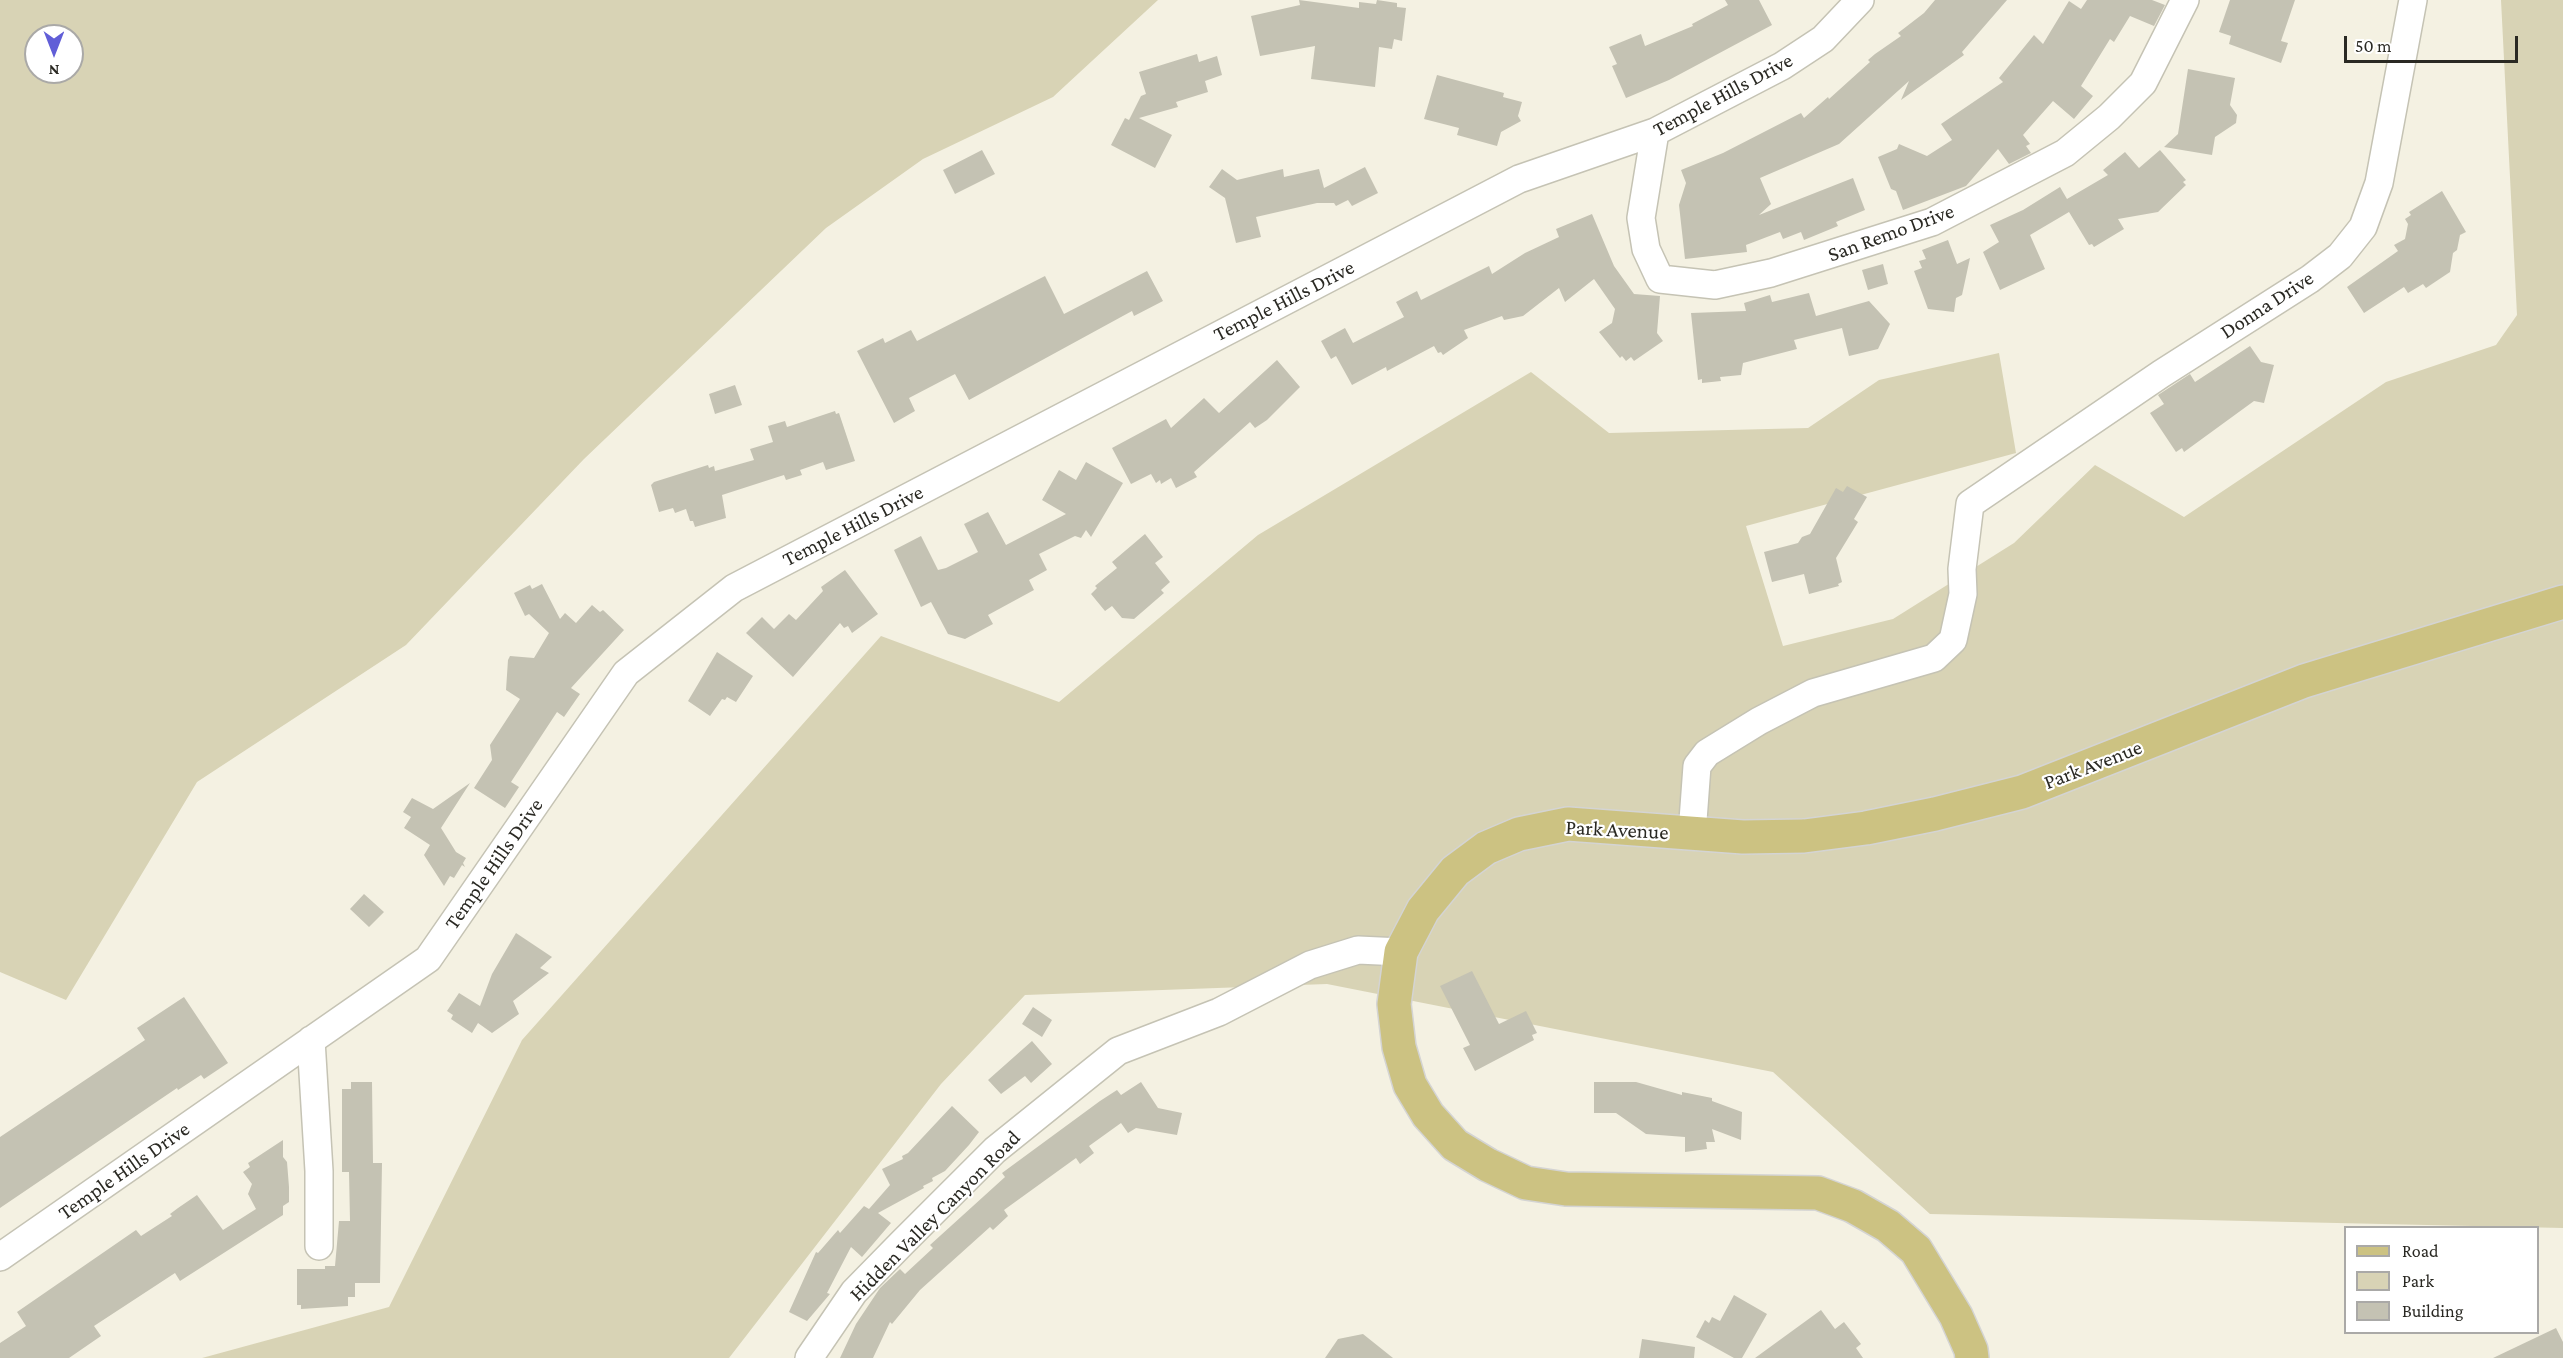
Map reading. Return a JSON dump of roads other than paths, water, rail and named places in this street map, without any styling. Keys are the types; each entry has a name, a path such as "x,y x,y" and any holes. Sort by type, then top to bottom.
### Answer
{"main road":[{"name":"Park Avenue","path":"1972,1358 1971,1350 1956,1316 1916,1250 1888,1226 1853,1206 1818,1193 1566,1189 1526,1183 1488,1165 1455,1145 1428,1115 1410,1085 1394,1004 1401,952 1423,910 1455,871 1486,848 1519,834 1568,824 1743,837 1804,836 1866,828 2022,792 2304,681 2563,602"}],"street":[{"name":"Temple Hills Drive","path":"0,1257 428,959 626,674 734,588 1519,179 1655,132 1782,66 1823,39 1860,0"},
{"name":"San Remo Drive","path":"1655,132 1641,218 1646,249 1660,279 1715,285 1771,273 1932,222 2065,153 2109,117 2143,83 2186,0"},
{"name":"Donna Drive","path":"1692,834 1697,766 1707,753 1759,721 1813,693 1934,658 1953,640 1963,594 1962,569 1970,504 2151,380 2310,279 2340,256 2363,227 2379,183 2413,0"},
{"name":"Hidden Valley Canyon Road","path":"809,1358 854,1292 995,1150 1118,1051 1218,1012 1310,965 1358,950 1401,952"},
{"path":"311,1040 318,1139 319,1246"}]}
